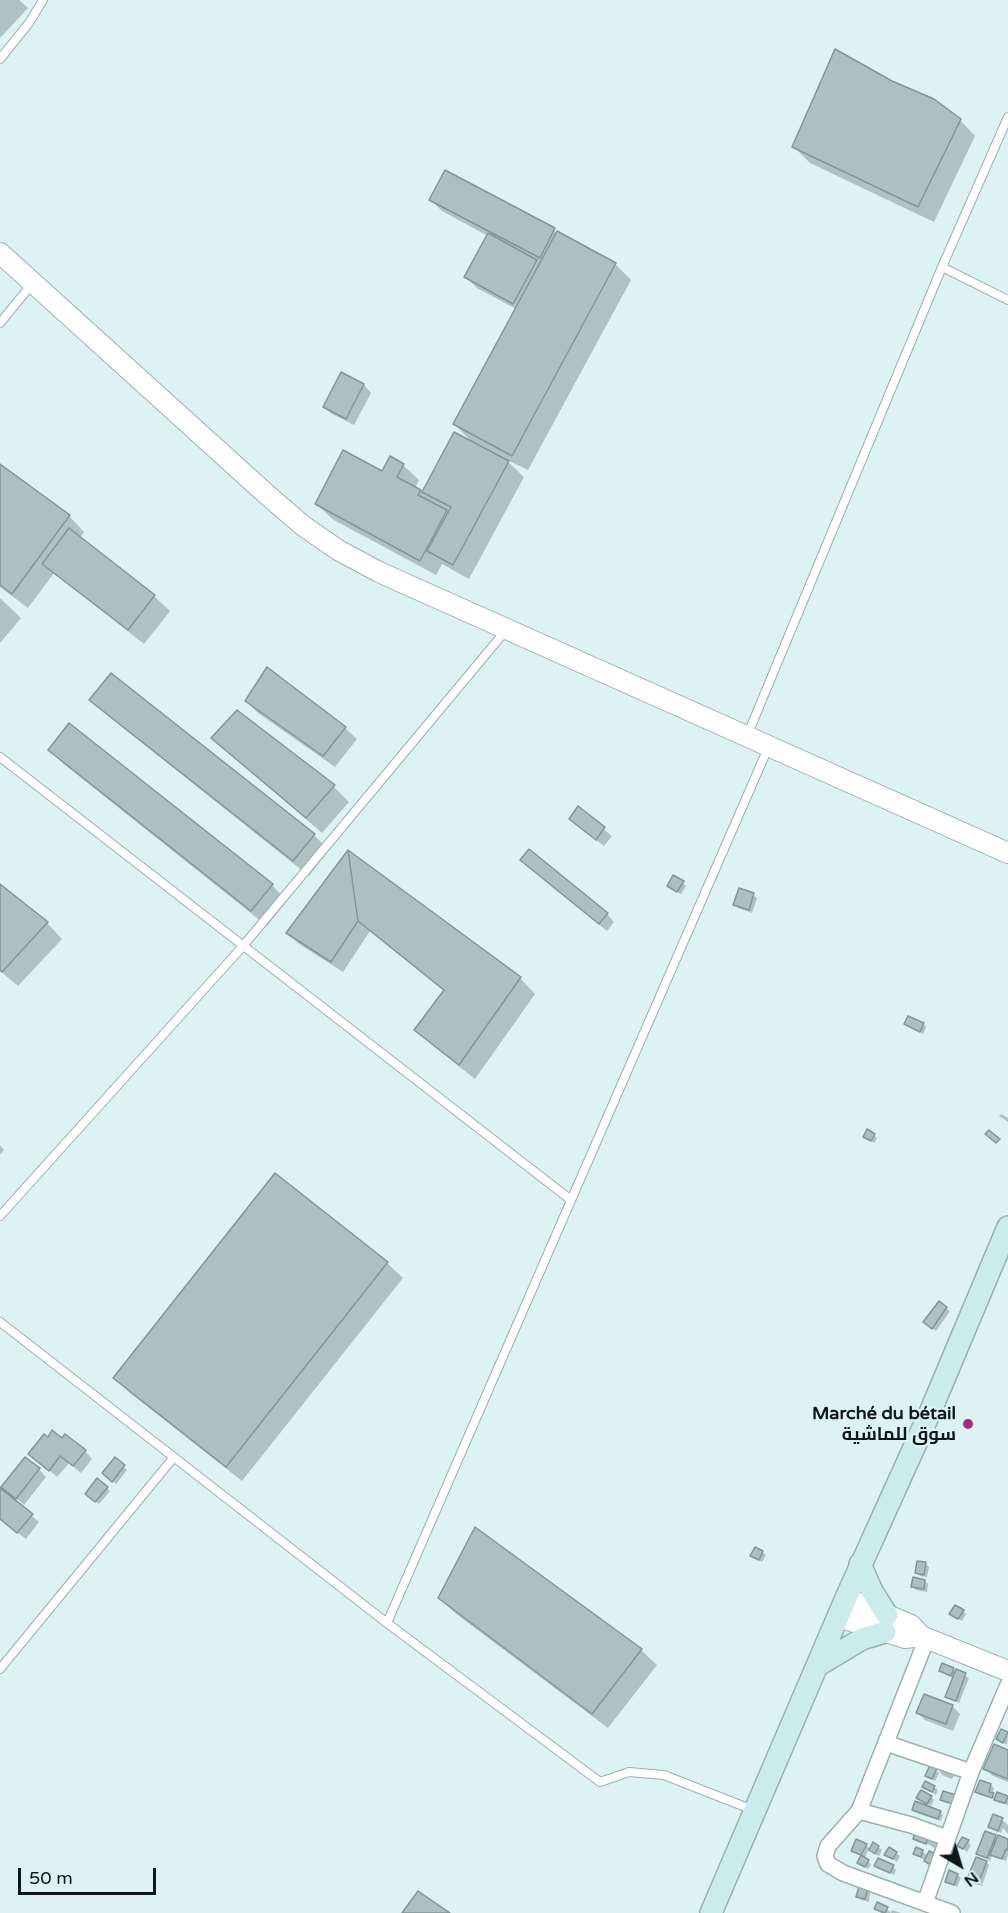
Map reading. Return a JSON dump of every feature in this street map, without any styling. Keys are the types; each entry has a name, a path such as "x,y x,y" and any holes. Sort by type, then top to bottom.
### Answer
{"main road":[{"path":"711,1913 860,1564 931,1410 1008,1227"},
{"path":"817,1666 886,1623 860,1564"}],"street":[{"path":"0,253 302,525 338,550 379,572 1008,853"},
{"path":"842,1607 886,1623 911,1625 924,1637 1008,1671"},
{"path":"924,1637 859,1811 828,1846 825,1856 828,1864 843,1873 952,1913"},
{"path":"925,1903 971,1772 1008,1685"},
{"path":"886,1743 971,1772"},
{"path":"859,1811 902,1822 947,1838"}],"lane":[{"path":"0,59 29,23 42,0"},
{"path":"747,737 942,267 1008,117"},
{"path":"942,267 1008,300"},
{"path":"0,322 33,283"},
{"path":"0,1216 243,946 507,629"},
{"path":"387,1623 769,747"},
{"path":"0,771 4,760 571,1200"},
{"path":"0,1322 387,1623 600,1782 629,1772 664,1775 754,1810"},
{"path":"0,1669 174,1457"}],"building":[{"path":"835,49 892,81 934,99 961,119 918,207 792,147"},
{"path":"445,170 555,228 540,258 429,200"},
{"path":"557,231 616,263 512,456 453,424"},
{"path":"488,233 537,260 513,304 464,277"},
{"path":"341,372 364,384 346,419 323,407"},
{"path":"454,432 509,461 453,565 427,551 451,507 422,492"},
{"path":"343,450 382,471 390,456 404,464 397,477 421,490 418,495 447,510 420,561 315,504"},
{"path":"0,464 70,515 12,594 0,585"},
{"path":"69,528 155,595 128,630 42,564"},
{"path":"267,667 346,727 323,756 245,701"},
{"path":"111,673 315,834 293,861 89,700"},
{"path":"237,710 335,785 306,818 211,738"},
{"path":"69,723 273,884 251,911 48,750"},
{"path":"578,806 605,827 596,840 569,819"},
{"path":"529,849 608,913 599,924 520,860"},
{"path":"348,850 358,921 331,962 286,933"},
{"path":"348,850 521,977 459,1065 414,1030 444,990 358,921"},
{"path":"673,875 684,881 677,892 667,886"},
{"path":"0,884 48,922 2,972 0,970"},
{"path":"739,888 754,893 749,910 733,905"},
{"path":"908,1016 924,1023 920,1032 904,1024"},
{"path":"867,1129 875,1134 871,1141 863,1137"},
{"path":"989,1130 1000,1139 996,1143 985,1134"},
{"path":"275,1173 388,1262 226,1467 113,1378"},
{"path":"939,1301 947,1307 932,1329 923,1322"},
{"path":"52,1430 62,1438 65,1434 86,1450 73,1466 60,1456 49,1471 28,1454 44,1434 48,1437"},
{"path":"25,1457 40,1468 16,1499 1,1487"},
{"path":"115,1457 125,1465 112,1482 102,1473"},
{"path":"97,1478 108,1487 95,1502 85,1494"},
{"path":"0,1488 33,1514 17,1533 0,1519"},
{"path":"475,1527 642,1649 592,1714 438,1598"},
{"path":"755,1547 763,1551 759,1560 750,1556"},
{"path":"917,1561 926,1562 924,1575 915,1573"},
{"path":"913,1577 925,1580 924,1589 911,1587"},
{"path":"955,1605 964,1610 958,1619 949,1614"},
{"path":"942,1663 954,1668 951,1676 939,1671"},
{"path":"956,1669 966,1673 956,1701 945,1697"},
{"path":"924,1694 953,1705 946,1724 916,1713"},
{"path":"1001,1729 1008,1732 1003,1743 996,1739"},
{"path":"994,1744 1008,1750 1008,1779 983,1769"},
{"path":"930,1765 937,1768 932,1779 925,1776"},
{"path":"980,1780 991,1784 989,1792 994,1793 992,1798 975,1792"},
{"path":"925,1781 935,1786 932,1792 922,1787"},
{"path":"921,1790 932,1796 927,1804 916,1798"},
{"path":"943,1791 956,1795 953,1804 940,1800"},
{"path":"997,1792 1008,1796 1005,1803 994,1800"},
{"path":"915,1801 941,1811 938,1819 912,1810"},
{"path":"993,1814 1003,1818 998,1831 988,1827"},
{"path":"916,1830 929,1835 926,1844 913,1839"},
{"path":"985,1831 996,1835 987,1858 976,1854"},
{"path":"998,1835 1008,1839 1008,1850 1006,1849 1002,1859 990,1855"},
{"path":"962,1837 969,1840 963,1849 957,1846"},
{"path":"856,1839 867,1844 861,1855 851,1851"},
{"path":"873,1842 879,1846 875,1854 869,1850"},
{"path":"889,1847 897,1852 893,1859 884,1855"},
{"path":"916,1847 923,1850 921,1857 913,1854"},
{"path":"929,1851 936,1854 931,1865 924,1861"},
{"path":"861,1855 869,1860 865,1867 857,1863"},
{"path":"976,1857 987,1861 978,1884 967,1879"},
{"path":"878,1858 894,1865 890,1873 874,1866"},
{"path":"949,1870 958,1874 954,1885 945,1882"},
{"path":"859,1886 868,1888 865,1899 856,1897"},
{"path":"418,1891 450,1913 402,1913"},
{"path":"877,1902 888,1907 885,1913 874,1909"}],"place":[{"name":"Marché du bétail سوق للماشية","path":"968,1424"}]}
